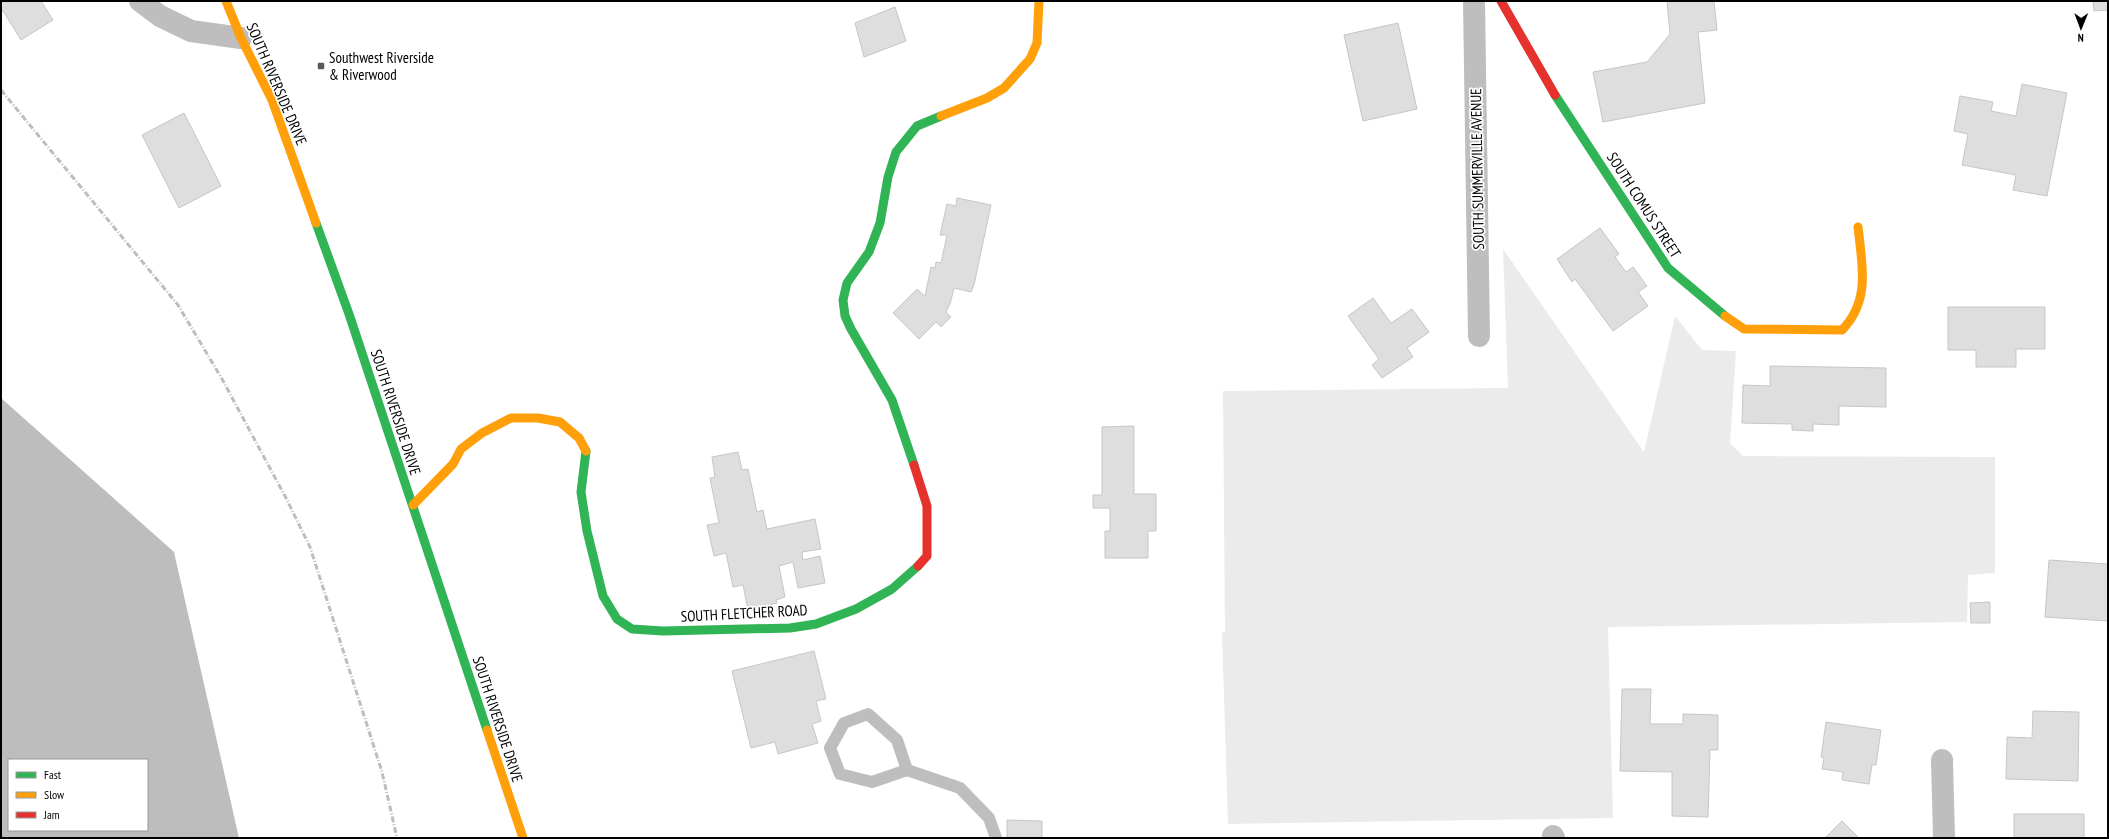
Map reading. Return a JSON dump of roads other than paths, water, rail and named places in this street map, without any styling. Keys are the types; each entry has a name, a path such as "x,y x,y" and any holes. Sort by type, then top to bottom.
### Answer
{"street":[{"path":"140,1 160,16 191,31 241,38"},
{"name":"SOUTH RIVERSIDE DRIVE","path":"226,1 241,38 272,100 349,314 523,838"},
{"name":"SOUTH FLETCHER ROAD","path":"413,505 453,464 461,450 482,433 511,418 538,418 560,422 579,438 587,453 581,492 587,531 603,596 617,619 632,629 663,631 790,628 816,624 834,618 856,609 892,589 915,570 927,556 926,506 911,453 892,400 845,316 843,300 847,284 869,252 880,223 888,177 896,152 917,126 987,98 1004,88 1030,59 1037,43 1039,1"},
{"name":"SOUTH SUMMERVILLE AVENUE","path":"1474,1 1479,336"},
{"name":"SOUTH COMUS STREET","path":"1501,1 1542,75 1668,268 1714,309 1744,329 1842,330 1854,315 1860,295 1862,268 1858,227"},
{"path":"1942,760 1944,838"}],"lane":[{"path":"907,770 897,740 868,714 844,723 830,748 840,774 872,782 907,770 960,788 989,818 996,838"}],"railway":[{"path":"1,90 178,305 222,379 286,498 310,547 382,772 397,838"}],"place":[{"name":"Southwest Riverside & Riverwood","path":"321,66"}]}
